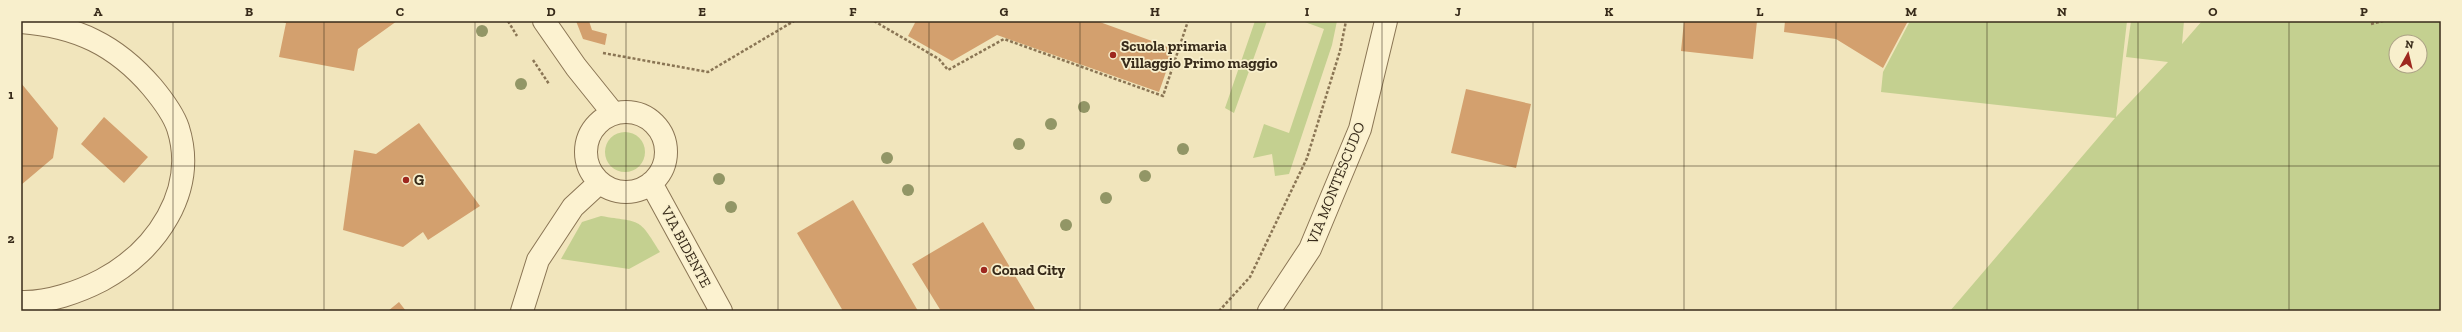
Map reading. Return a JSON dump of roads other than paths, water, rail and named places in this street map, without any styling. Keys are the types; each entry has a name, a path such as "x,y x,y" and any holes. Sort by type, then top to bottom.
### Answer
{"street":[{"path":"544,21 576,67 613,113"},
{"name":"VIA MONTESCUDO","path":"1269,311 1310,249 1360,129 1386,21"},
{"path":"21,22 45,24 82,34 113,50 140,73 163,99 178,128 183,157 181,183 172,210 160,232 143,250 116,272 89,287 63,296 21,302"},
{"path":"625,111 648,118 664,136 667,149 666,162 660,174 652,183 639,190 625,193 612,190 599,183 591,174 586,162 586,144 594,127 602,118 613,113 625,111"},
{"path":"522,311 538,260 573,208 599,183"},
{"name":"VIA BIDENTE","path":"652,183 721,311"}],"place":[{"name":"Scuola primaria Villaggio Primo maggio","path":"1113,55"},
{"name":"G","path":"406,180"},
{"name":"Conad City","path":"984,270"}]}
